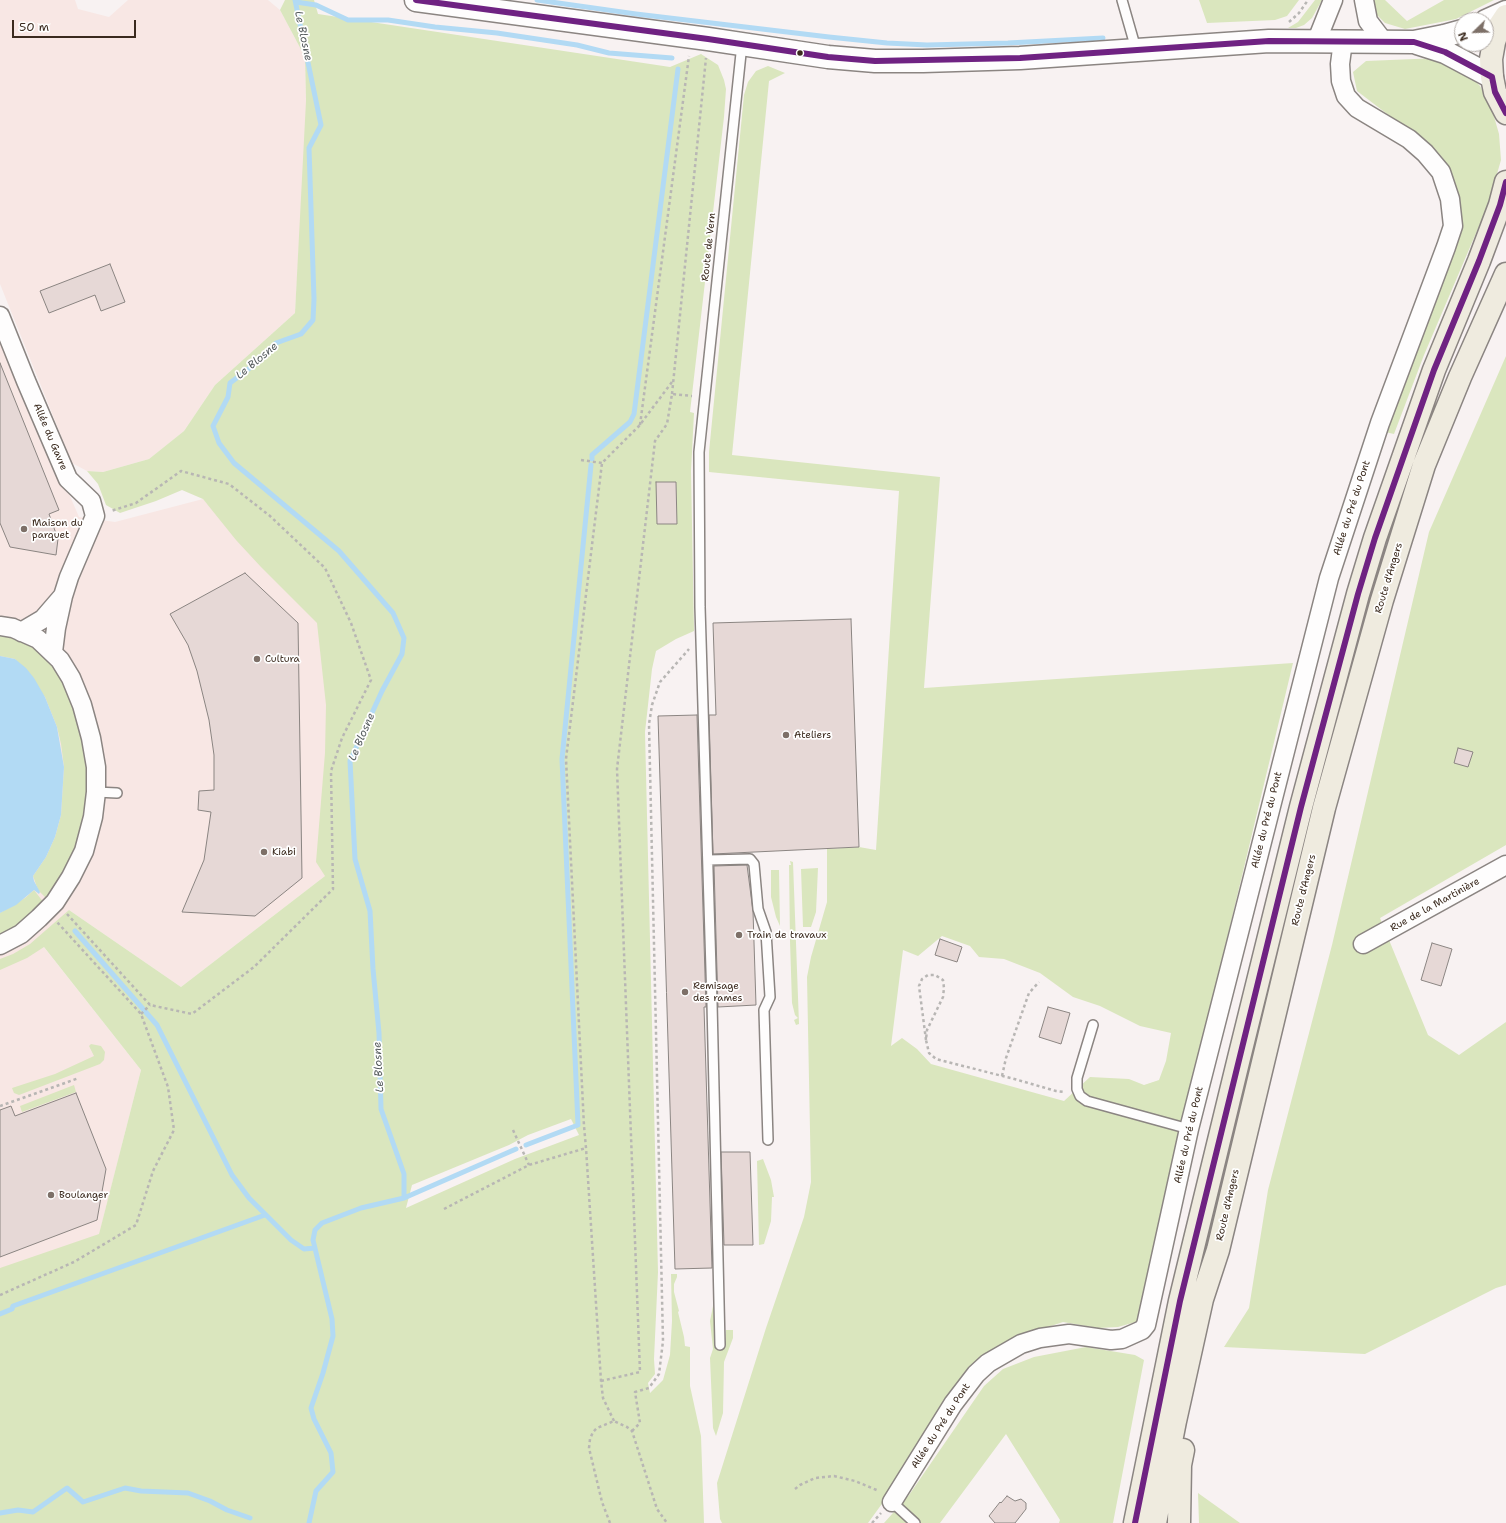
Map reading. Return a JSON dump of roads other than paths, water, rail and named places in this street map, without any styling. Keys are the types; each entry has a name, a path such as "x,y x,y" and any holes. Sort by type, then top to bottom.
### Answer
{"main road":[{"path":"1506,16 1500,25 1494,42 1491,59 1495,92 1506,113"},
{"path":"1135,1523 1179,1308 1237,1065 1301,807 1358,594 1378,531 1434,370 1500,205 1506,182"},
{"name":"Route d'Angers","path":"1155,1523 1175,1421 1202,1299 1218,1250 1324,808 1382,600 1424,465 1460,377 1506,274"},
{"path":"1179,1523 1180,1465 1217,1288 1218,1250"}],"street":[{"path":"416,0 700,38 828,57 875,61 1020,58 1269,41 1317,40 1414,42 1454,33"},
{"path":"1317,40 1333,0"},
{"path":"1364,0 1368,21 1384,42"},
{"path":"1494,17 1506,12"},
{"name":"Allée du Pré du Pont","path":"892,1502 953,1404 976,1374 988,1362 1021,1344 1040,1338 1069,1334 1116,1340 1133,1336 1142,1330 1146,1325 1189,1129 1329,578 1380,423 1444,255 1453,226 1450,199 1441,172 1425,153 1409,139 1357,108 1346,96 1341,81 1340,64 1344,41"},
{"path":"1414,42 1445,52 1492,77"},
{"name":"Allée du Gavre","path":"0,316 68,479 91,500 95,516 69,577 63,596"},
{"path":"21,632 43,619 63,596"},
{"path":"53,652 56,628 63,596"},
{"path":"0,626 13,628 38,639 60,660 82,705 91,738 96,767 96,792 93,817 84,851 71,877 51,906 21,934 0,945"},
{"name":"Rue de la Martinière","path":"1364,944 1506,865"}],"lane":[{"path":"1122,0 1135,50"},
{"name":"Route de Vern","path":"720,1345 708,860 699,579 699,452 742,44"},
{"path":"96,792 117,793"},
{"path":"708,860 750,859 754,864 758,909 766,932 770,997 764,1010 768,1140"},
{"path":"1093,1025 1077,1078 1077,1089 1080,1096 1087,1100 1189,1129"},
{"path":"892,1502 915,1523"}],"water":[{"path":"0,656 15,659 26,668 34,678 45,697 57,727 64,767 61,815 55,837 46,857 33,876 40,892 39,894 34,890 16,905 0,913"}],"waterway":[{"name":"Le Blosne","path":"295,0 321,125 309,148 314,299 313,320 301,334 276,343 259,361 230,383 228,397 213,426 219,443 234,463 339,551 393,613 404,638 402,654 382,691 350,761 355,859 370,911 373,969 379,1033 381,1109 404,1174 404,1198 361,1208 322,1223 315,1230 313,1240 332,1319 333,1336 323,1373 311,1408 314,1419 331,1453 333,1472 316,1491 309,1523"},
{"path":"537,0 636,14 887,43 927,45 1008,43 1103,38"},
{"path":"296,2 316,5 348,20 388,20 435,27 497,33 577,45 609,53 672,58"},
{"path":"592,459 592,455 630,422 634,414 678,69"},
{"path":"526,1145 578,1125 562,759 591,465"},
{"path":"75,931 157,1025 232,1175 249,1198 291,1240 304,1249 315,1248"},
{"path":"404,1198 516,1149"},
{"path":"0,1314 12,1309 13,1306 265,1215"},
{"path":"0,1513 18,1510 33,1512 67,1488 83,1502 125,1488 141,1491 188,1493 250,1518"}],"place":[{"name":"Maison du parquet","path":"24,529"},
{"name":"Cultura","path":"257,659"},
{"name":"Ateliers","path":"786,735"},
{"name":"Kiabi","path":"264,852"},
{"name":"Train de travaux","path":"739,935"},
{"name":"Remisage des rames","path":"685,992"},
{"name":"Boulanger","path":"51,1195"}]}
